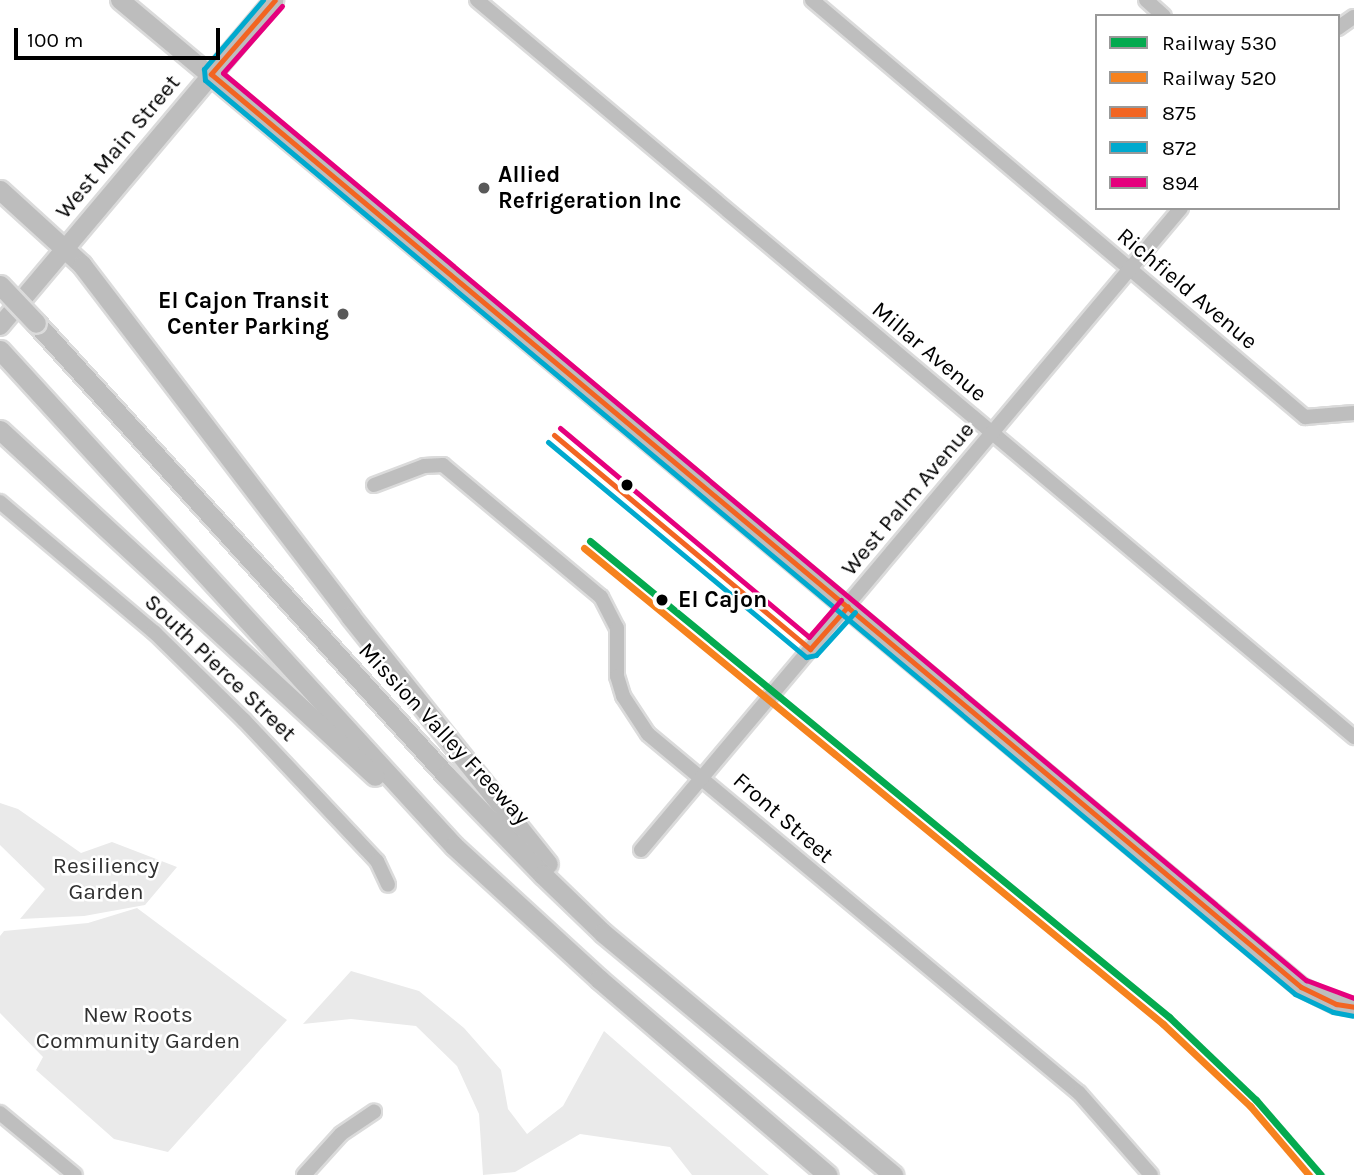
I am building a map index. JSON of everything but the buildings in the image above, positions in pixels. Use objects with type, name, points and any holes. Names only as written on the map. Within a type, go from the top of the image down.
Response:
[{"type":"highway","points":[[0,190],[66,248],[350,617],[603,933]]},
{"type":"highway","name":"Mission Valley Freeway","points":[[0,285],[446,775],[603,933],[893,1175]]},
{"type":"highway","points":[[4,354],[454,846]]},
{"type":"highway","points":[[0,430],[281,692],[599,979],[828,1175]]},
{"type":"main road","points":[[120,0],[1301,987],[1336,1004],[1354,1007]]},
{"type":"main road","name":"West Main Street","points":[[0,326],[275,0]]},
{"type":"street","name":"Millar Avenue","points":[[477,0],[1354,737]]},
{"type":"street","name":"Richfield Avenue","points":[[812,0],[1305,417],[1354,414]]},
{"type":"street","points":[[1146,0],[1162,14]]},
{"type":"street","name":"West Palm Avenue","points":[[641,850],[993,435],[1179,210]]},
{"type":"street","name":"Front Street","points":[[374,485],[424,466],[443,466],[601,597],[617,628],[617,676],[635,719],[1079,1093],[1150,1175]]},
{"type":"street","name":"South Pierce Street","points":[[0,502],[154,632],[244,719],[377,861],[388,885]]},
{"type":"street","points":[[304,1175],[341,1134],[374,1112]]},
{"type":"street","points":[[0,1113],[75,1175]]},
{"type":"green space","name":"Resiliency Garden","points":[[0,803],[18,809],[81,853],[112,842],[177,867],[145,905],[84,916],[20,919],[45,889],[0,845]]},
{"type":"green space","name":"New Roots Community Garden","points":[[137,908],[287,1020],[168,1152],[114,1139],[36,1070],[43,1057],[0,1013],[0,936],[4,931],[88,923]]},
{"type":"green space","points":[[351,971],[419,991],[464,1028],[501,1070],[508,1109],[527,1134],[563,1106],[604,1031],[769,1175],[692,1175],[670,1147],[580,1134],[515,1172],[483,1175],[479,1114],[457,1066],[416,1026],[351,1019],[303,1024]]},
{"type":"rail line","name":"530","points":[[590,541],[1169,1017],[1256,1100],[1321,1175]]},
{"type":"rail line","name":"520","points":[[584,548],[1163,1024],[1250,1106],[1309,1175]]},
{"type":"transit line","name":"872","points":[[263,0],[204,69],[205,80],[1295,994],[1333,1012],[1353,1016]]},
{"type":"transit line","name":"875","points":[[275,0],[211,74],[1301,987],[1336,1004],[1354,1007]]},
{"type":"transit line","name":"894","points":[[282,6],[223,73],[1306,980],[1354,998]]},
{"type":"transit line","name":"894","points":[[560,428],[809,637],[841,600]]},
{"type":"transit line","name":"875","points":[[554,435],[810,649],[848,606]]},
{"type":"transit line","name":"872","points":[[548,442],[806,657],[816,655],[855,612]]},
{"type":"place","name":"Allied Refrigeration Inc","points":[[484,188]]},
{"type":"place","name":"El Cajon Transit Center Parking","points":[[343,314]]},
{"type":"place","name":"El Cajon","points":[[662,600]]}]
